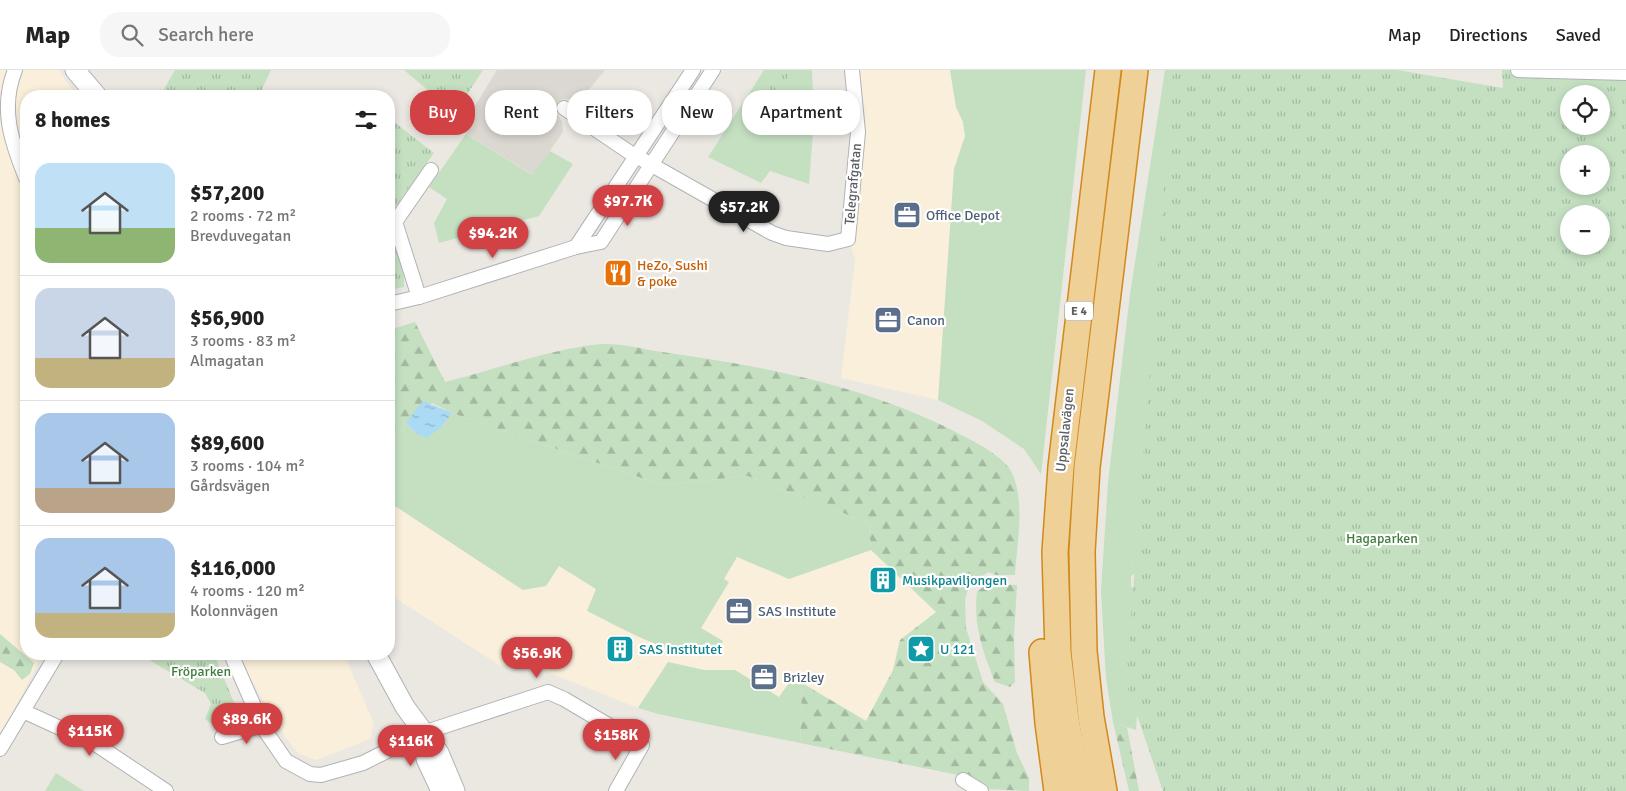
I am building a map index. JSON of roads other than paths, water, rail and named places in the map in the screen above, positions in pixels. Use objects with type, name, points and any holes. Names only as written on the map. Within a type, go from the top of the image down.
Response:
[{"type":"highway","name":"Uppsalavägen","points":[[1080,791],[1066,720],[1058,652],[1055,552],[1061,467],[1108,70]]},
{"type":"highway","name":"Uppsalavägen","points":[[1104,784],[1091,717],[1084,651],[1082,552],[1087,467],[1135,70]]},
{"type":"highway","points":[[1131,99],[1142,70]]},
{"type":"highway","points":[[1055,552],[1040,638],[1057,791]]},
{"type":"street","points":[[15,70],[6,86],[4,107],[9,133],[20,162]]},
{"type":"street","points":[[75,70],[92,90]]},
{"type":"street","points":[[576,247],[693,70]]},
{"type":"street","points":[[395,303],[419,297],[576,247],[601,242],[713,70]]},
{"type":"street","name":"Telegrafgatan","points":[[651,165],[786,238],[828,244],[848,239],[858,132],[852,70]]},
{"type":"street","points":[[1518,70],[1626,73]]},
{"type":"street","points":[[564,108],[651,165]]},
{"type":"street","points":[[419,297],[395,222],[431,170]]},
{"type":"street","points":[[0,749],[53,660]]},
{"type":"street","points":[[234,660],[263,725],[286,761],[304,772],[321,775],[363,763],[423,734],[548,692],[564,699],[642,745],[616,791]]},
{"type":"street","points":[[379,660],[401,700],[423,734],[439,753],[455,791]]},
{"type":"street","points":[[23,711],[97,745],[166,791]]},
{"type":"street","points":[[222,737],[263,725]]},
{"type":"street","points":[[423,734],[426,759],[441,791]]},
{"type":"street","points":[[963,780],[980,791]]},
{"type":"water","points":[[423,401],[452,413],[442,426],[427,438],[416,433],[406,423]]},
{"type":"place","name":"Office Depot","points":[[907,215]]},
{"type":"place","name":"HeZo, Sushi & poke","points":[[618,273]]},
{"type":"place","name":"Canon","points":[[888,320]]},
{"type":"place","name":"Musikpaviljongen","points":[[883,580]]},
{"type":"place","name":"SAS Institute","points":[[739,611]]},
{"type":"place","name":"SAS Institutet","points":[[620,649]]},
{"type":"place","name":"U 121","points":[[921,649]]},
{"type":"place","name":"Brizley","points":[[764,677]]},
{"type":"park label","name":"Hagaparken","points":[[1382,538]]},
{"type":"park label","name":"Fröparken","points":[[201,671]]}]
